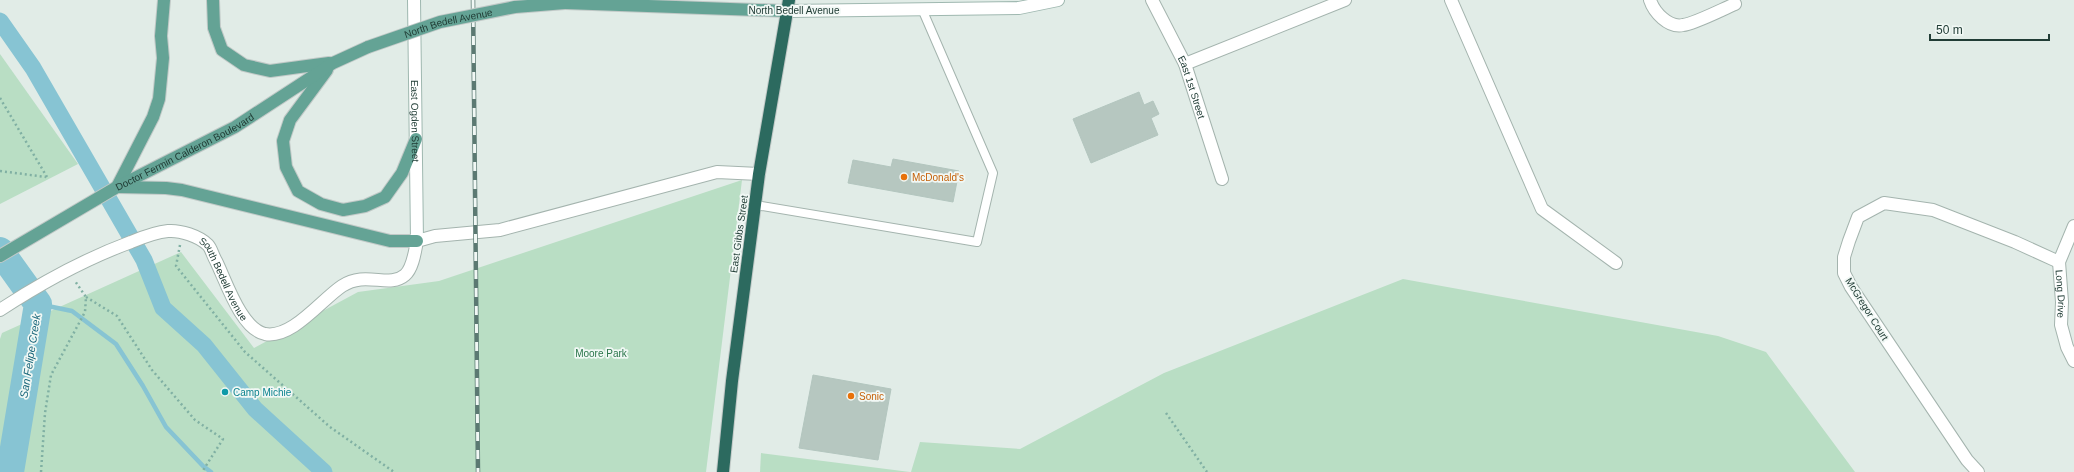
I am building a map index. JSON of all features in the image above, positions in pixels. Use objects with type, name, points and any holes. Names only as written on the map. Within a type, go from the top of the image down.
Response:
[{"type":"highway","name":"East Gibbs Street","points":[[723,472],[733,374],[759,174],[788,5]]},
{"type":"main road","points":[[164,0],[161,36],[163,58],[159,99],[153,117],[117,187],[166,188],[182,190],[390,241],[417,241]]},
{"type":"main road","points":[[213,0],[214,28],[222,50],[244,65],[270,71],[332,63]]},
{"type":"main road","name":"North Bedell Avenue","points":[[368,47],[440,22],[515,7],[565,3],[788,5]]},
{"type":"main road","name":"Doctor Fermin Calderon Boulevard","points":[[0,256],[117,187],[234,127],[332,63],[368,47]]},
{"type":"main road","points":[[332,63],[290,120],[284,141],[286,167],[298,191],[321,204],[343,210],[365,206],[385,197],[402,173],[416,139]]},
{"type":"street","name":"East Ogden Street","points":[[414,0],[417,241]]},
{"type":"street","name":"North Bedell Avenue","points":[[788,5],[922,9],[1001,4],[1019,8],[1058,0]]},
{"type":"street","name":"East 1st Street","points":[[1152,0],[1185,64],[1222,178]]},
{"type":"street","points":[[1185,64],[1345,0]]},
{"type":"street","points":[[1451,0],[1542,209],[1616,264]]},
{"type":"street","points":[[1650,0],[1653,8],[1666,22],[1682,26],[1736,1]]},
{"type":"street","points":[[417,241],[435,236],[500,230],[717,172],[759,174]]},
{"type":"street","name":"McGregor Court","points":[[1978,472],[1967,460],[1851,287],[1844,272],[1844,256],[1849,241],[1858,218],[1884,203],[1933,210],[2015,242],[2059,262]]},
{"type":"street","name":"Long Drive","points":[[2074,226],[2059,262],[2062,302],[2061,325],[2067,347],[2074,361]]},
{"type":"street","name":"South Bedell Avenue","points":[[0,310],[100,253],[150,235],[169,231],[182,232],[208,245],[244,320],[255,330],[265,334],[277,334],[291,328],[342,286],[355,279],[367,278],[391,281],[405,275],[411,264],[417,241]]},
{"type":"lane","points":[[756,205],[977,242],[993,173],[922,9]]},
{"type":"path","points":[[0,98],[47,177],[0,171]]},
{"type":"path","points":[[182,232],[176,266],[245,352],[330,427],[394,472]]},
{"type":"path","points":[[72,269],[74,279],[86,297],[117,316],[152,370],[195,420],[223,439],[202,472]]},
{"type":"path","points":[[41,472],[45,413],[51,375],[85,312],[86,297]]},
{"type":"path","points":[[1166,414],[1207,472]]},
{"type":"green space","points":[[0,54],[78,164],[0,204]]},
{"type":"green space","name":"Moore Park","points":[[742,180],[706,472],[0,472],[0,339],[2,333],[181,252],[254,348],[358,292],[439,281]]},
{"type":"green space","points":[[1403,279],[1718,336],[1766,352],[1855,472],[911,472],[920,442],[1020,449],[1164,373]]},
{"type":"green space","points":[[761,453],[910,472],[760,472]]},
{"type":"building","points":[[1139,92],[1144,105],[1153,101],[1159,114],[1151,118],[1158,135],[1091,163],[1073,119]]},
{"type":"building","name":"McDonald's","points":[[893,159],[959,171],[953,202],[848,183],[853,160],[891,167]]},
{"type":"building","points":[[813,375],[891,389],[878,460],[799,448]]},
{"type":"waterway","points":[[0,21],[33,68],[144,260],[163,308],[204,345],[255,409],[324,472]]},
{"type":"waterway","name":"San Felipe Creek","points":[[0,251],[38,304],[10,472]]},
{"type":"waterway","points":[[38,304],[72,311],[116,344],[143,386],[166,427],[203,466],[211,472]]},
{"type":"railway","points":[[473,0],[478,472]]},
{"type":"place","name":"McDonald's","points":[[904,177]]},
{"type":"place","name":"Camp Michie","points":[[225,392]]},
{"type":"place","name":"Sonic","points":[[851,396]]}]
